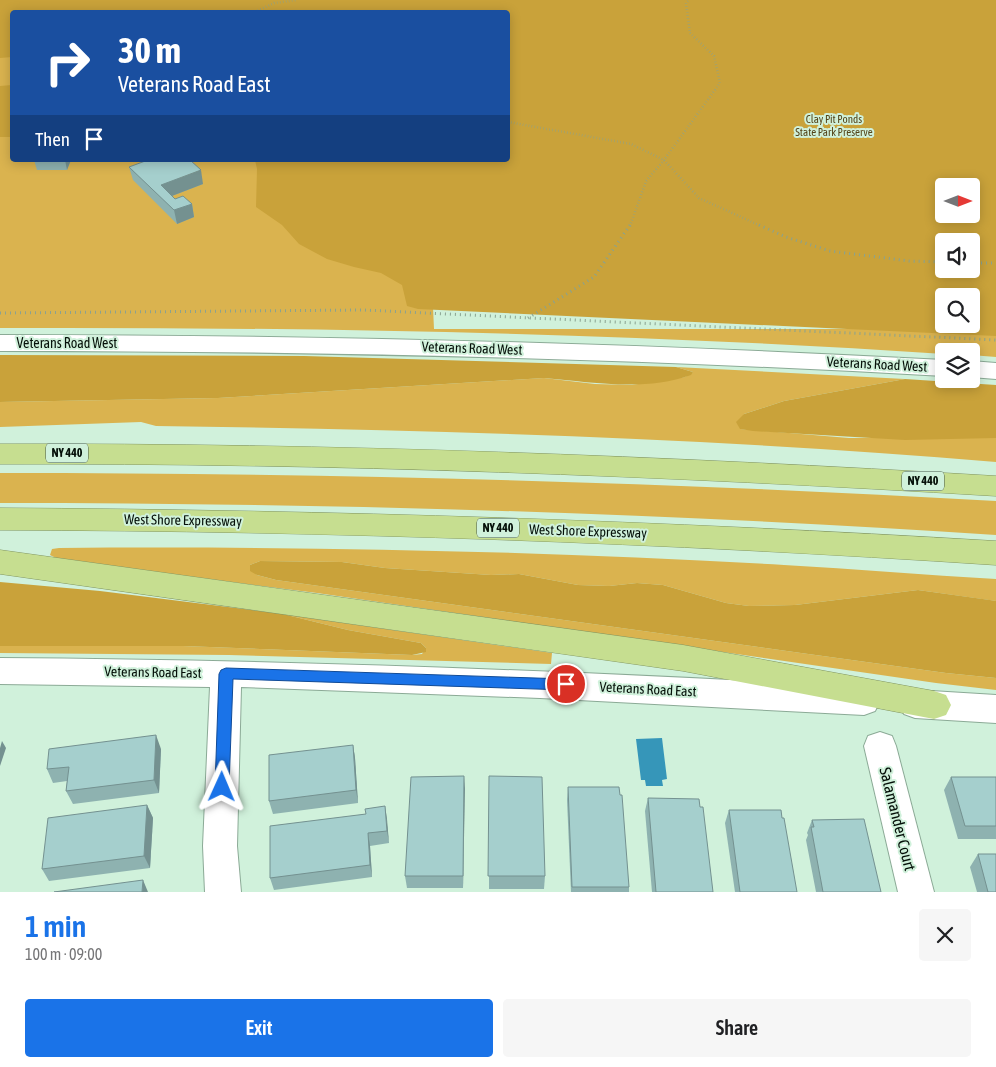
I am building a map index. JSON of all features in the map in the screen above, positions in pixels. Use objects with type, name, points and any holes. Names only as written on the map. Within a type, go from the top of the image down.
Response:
[{"type":"highway","points":[[0,444],[134,454]]},
{"type":"highway","name":"NY 440","points":[[0,454],[134,454],[542,462],[996,486]]},
{"type":"highway","name":"West Shore Expressway","points":[[0,519],[275,521],[566,530],[816,541],[996,553]]},
{"type":"highway","points":[[0,562],[675,656],[934,705]]},
{"type":"street","name":"Veterans Road West","points":[[0,343],[461,347],[672,354],[935,368]]},
{"type":"street","points":[[980,370],[996,371]]},
{"type":"street","name":"Veterans Road East","points":[[0,671],[226,674],[575,685],[996,710]]},
{"type":"street","points":[[224,892],[220,846],[226,674]]},
{"type":"street","name":"Salamander Court","points":[[880,746],[916,892]]},
{"type":"path","points":[[259,10],[274,3],[296,0]]},
{"type":"path","points":[[528,318],[594,277],[631,224],[646,181],[664,160],[720,83],[714,56],[690,33],[686,3],[689,0]]},
{"type":"path","points":[[510,122],[631,144],[664,160],[699,198],[786,237],[830,251],[909,261],[935,262]]},
{"type":"path","points":[[980,263],[996,263]]},
{"type":"path","points":[[0,312],[363,310],[996,340]]},
{"type":"green space","name":"Clay Pit Ponds State Park Preserve","points":[[0,0],[996,0],[996,357],[980,356],[980,343],[935,343],[935,353],[590,336],[236,329],[0,328]],"holes":[[[430,241],[861,329],[434,329]]]},
{"type":"green space","name":"Clay Pit Ponds State Park Preserve","points":[[0,0],[996,0],[996,336],[418,309],[407,306],[402,285],[381,273],[327,259],[299,244],[282,225],[256,207],[255,162],[510,162],[510,10],[10,10],[10,57],[0,58]]},
{"type":"green space","points":[[10,85],[10,137],[0,137],[0,86]]},
{"type":"green space","points":[[0,355],[304,356],[676,367],[693,372],[691,375],[673,380],[636,384],[544,378],[218,398],[0,402]]},
{"type":"green space","points":[[676,367],[905,379],[784,401],[744,414],[740,429],[849,438],[996,438],[996,462],[786,447],[576,436],[156,426],[141,422],[0,427],[0,402],[218,398],[544,378],[595,384],[632,385],[685,377],[693,372]]},
{"type":"green space","points":[[905,379],[935,381],[935,388],[980,388],[980,384],[996,385],[996,438],[905,440],[753,431],[740,429],[736,422],[744,414],[784,401]]},
{"type":"green space","points":[[0,473],[125,473],[498,480],[871,494],[996,501],[996,535],[622,515],[374,507],[0,503]]},
{"type":"green space","points":[[52,549],[331,549],[603,556],[784,565],[996,579],[996,601],[918,590],[795,605],[749,606],[726,603],[663,585],[637,583],[609,586],[578,585],[519,574],[491,575],[385,568],[342,562],[260,561],[250,565],[257,575],[276,580],[946,673],[996,678],[996,690],[936,683],[317,593],[92,564],[56,558],[50,555]]},
{"type":"green space","points":[[260,561],[342,562],[385,568],[491,575],[519,574],[578,585],[609,586],[637,583],[663,585],[726,603],[749,606],[795,605],[918,590],[990,600],[996,601],[996,678],[946,673],[276,580],[250,571],[250,565]]},
{"type":"green space","points":[[0,582],[100,591],[283,614],[348,630],[421,643],[426,648],[426,652],[412,655],[183,646],[0,646]]},
{"type":"green space","points":[[283,614],[552,653],[551,664],[229,655],[0,653],[0,646],[183,646],[412,655],[422,654],[426,648],[421,643],[348,630]]},
{"type":"water","points":[[662,738],[667,779],[662,780],[663,786],[646,786],[645,780],[641,780],[636,739]]},
{"type":"building","points":[[143,162],[192,162],[201,170],[161,185],[175,199],[183,196],[192,204],[174,210],[129,167]]},
{"type":"building","points":[[156,735],[154,780],[66,791],[69,767],[47,769],[49,749]]},
{"type":"building","points":[[353,745],[356,790],[269,801],[269,755]]},
{"type":"building","points":[[464,776],[463,876],[405,876],[411,777]]},
{"type":"building","points":[[489,776],[542,777],[545,876],[488,876]]},
{"type":"building","points":[[951,777],[996,777],[996,826],[965,826]]},
{"type":"building","points":[[568,787],[619,787],[620,795],[622,795],[629,887],[572,887]]},
{"type":"building","points":[[648,798],[699,799],[700,807],[703,807],[713,892],[656,892]]},
{"type":"building","points":[[147,805],[144,856],[42,869],[48,818]]},
{"type":"building","points":[[385,806],[387,831],[368,833],[370,865],[270,878],[270,826],[366,814],[365,809]]},
{"type":"building","points":[[729,810],[781,810],[797,892],[740,892]]},
{"type":"building","points":[[864,819],[881,892],[823,892],[811,827],[814,827],[812,820]]},
{"type":"building","points":[[978,854],[996,854],[996,892],[988,892]]},
{"type":"building","points":[[143,880],[142,892],[54,892]]},
{"type":"route","points":[[222,787],[226,674],[566,684]]}]
